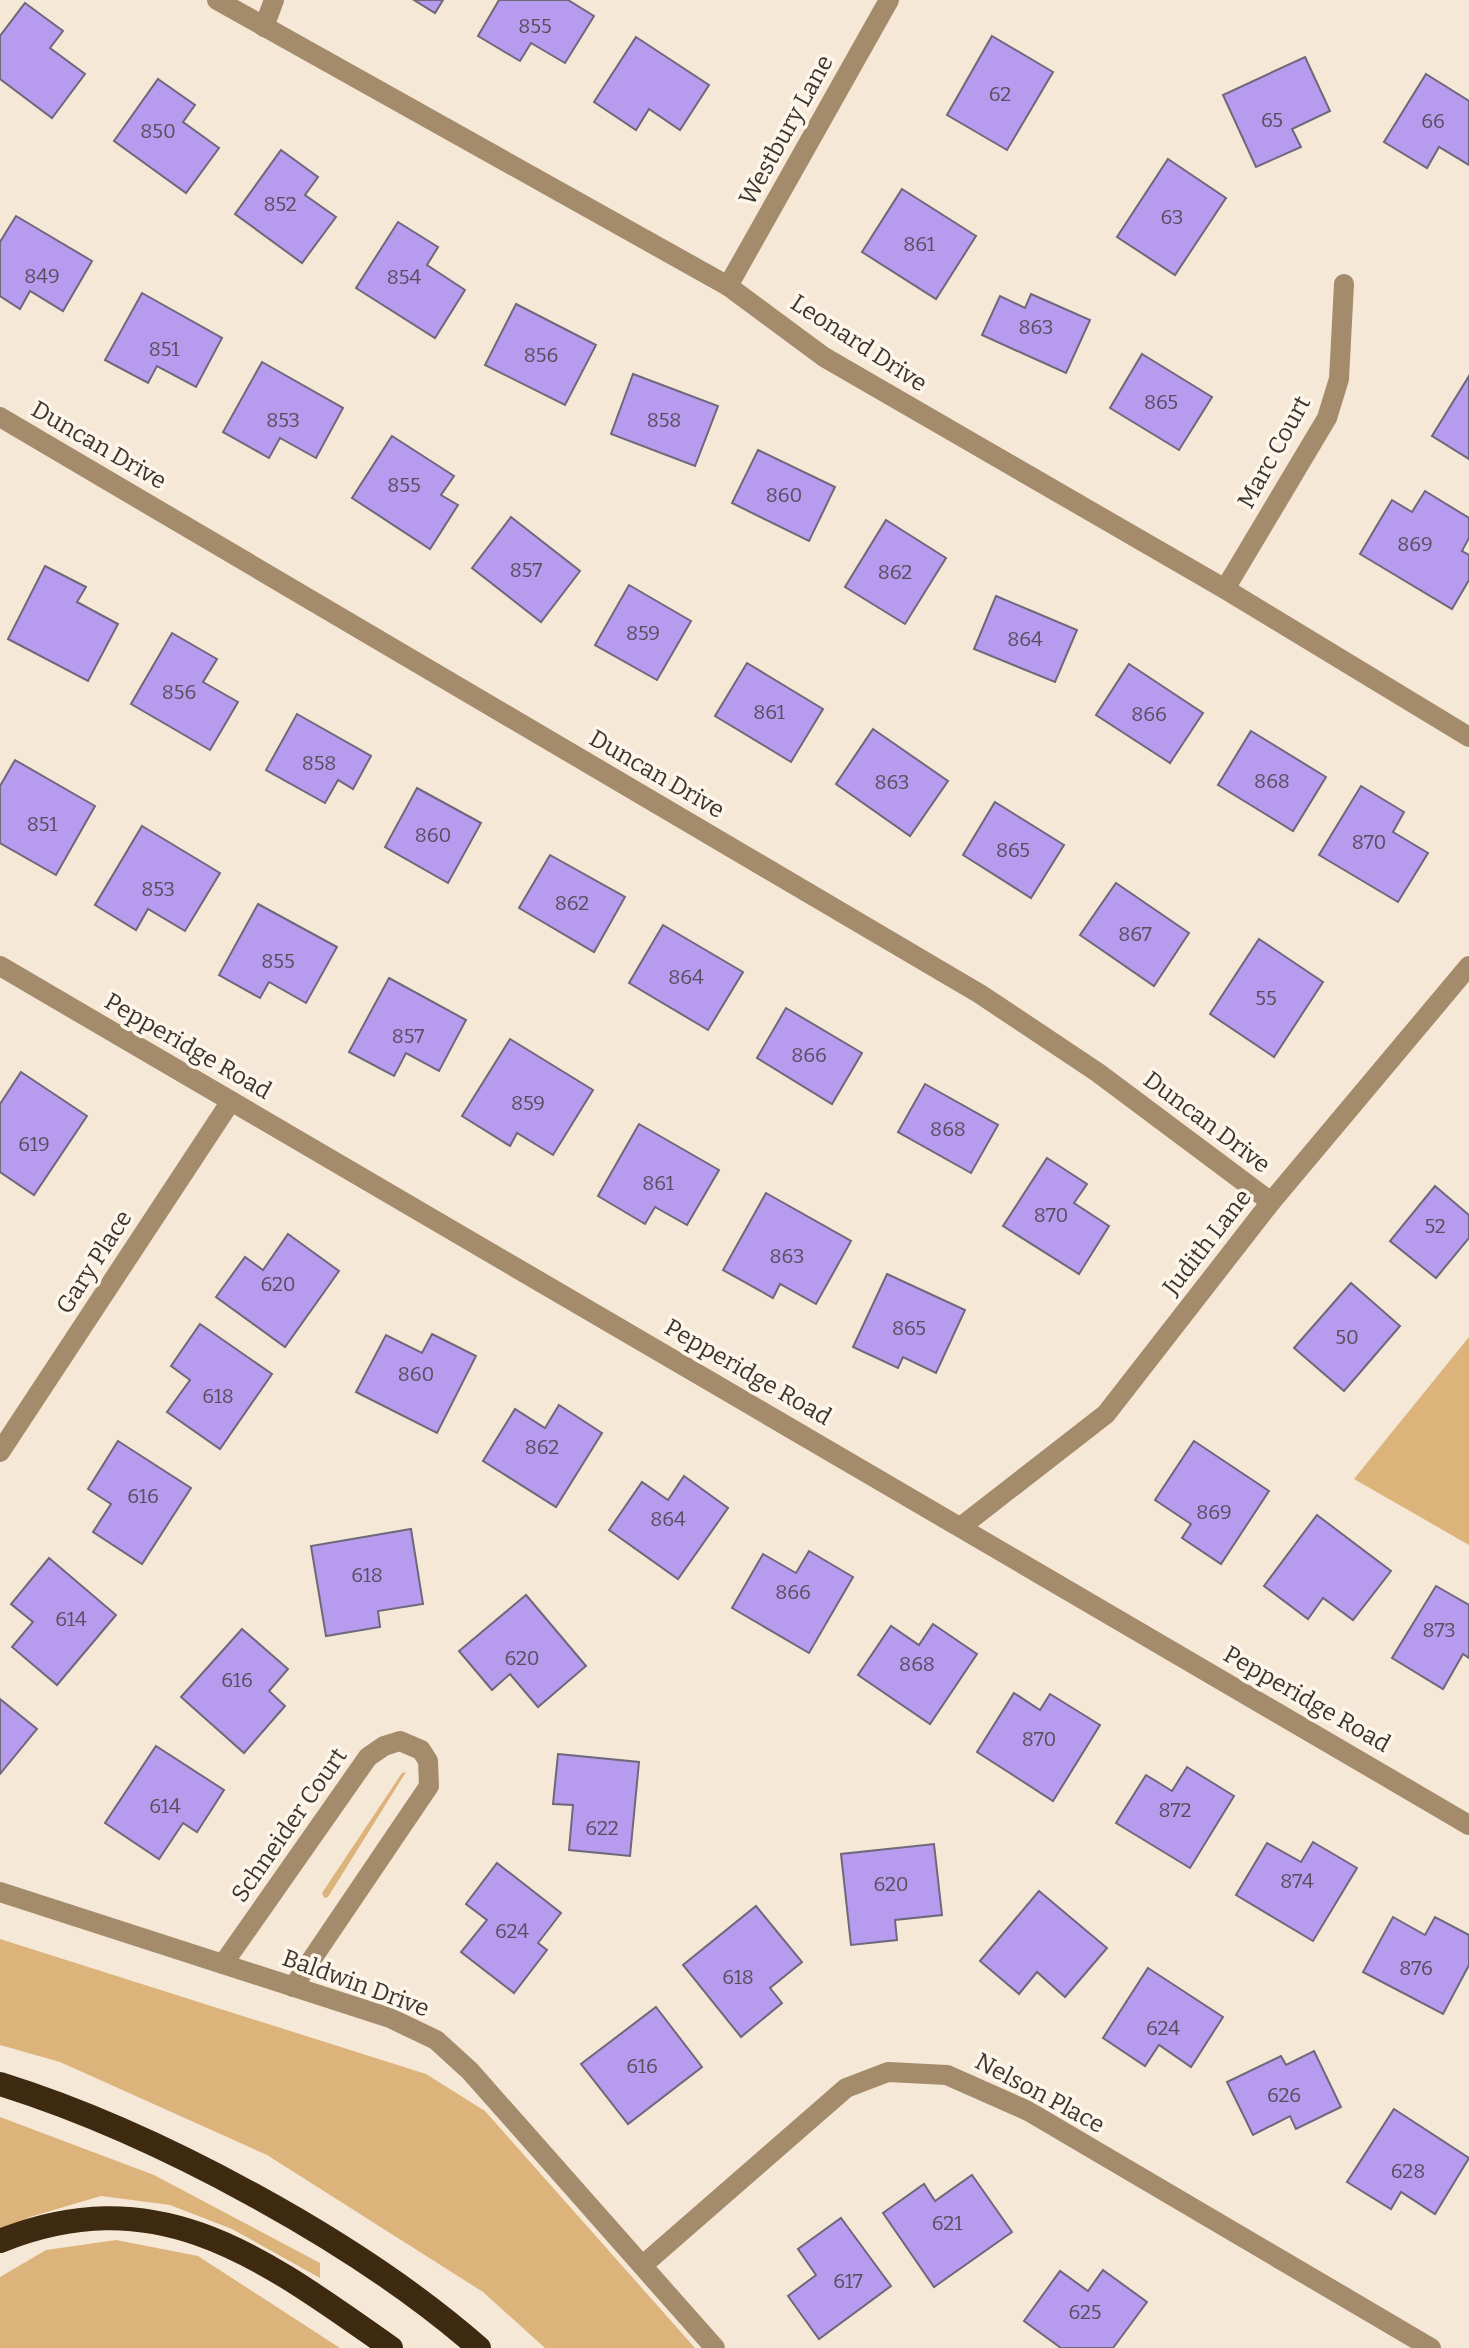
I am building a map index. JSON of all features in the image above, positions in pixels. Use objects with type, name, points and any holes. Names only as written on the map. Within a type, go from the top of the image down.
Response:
[{"type":"highway","points":[[0,2084],[164,2151],[255,2198],[354,2256],[479,2348]]},
{"type":"highway","points":[[0,2241],[43,2226],[94,2216],[145,2218],[170,2224],[253,2260],[325,2302],[391,2348]]},
{"type":"street","name":"Leonard Drive","points":[[217,0],[728,286],[824,357],[1225,589],[1469,737]]},
{"type":"street","points":[[264,27],[274,0]]},
{"type":"street","name":"Westbury Lane","points":[[728,286],[889,0]]},
{"type":"street","name":"Marc Court","points":[[1225,589],[1327,418],[1339,379],[1344,284]]},
{"type":"street","name":"Duncan Drive","points":[[0,417],[980,994],[1097,1072],[1271,1202]]},
{"type":"street","name":"Pepperidge Road","points":[[0,966],[1469,1825]]},
{"type":"street","name":"Judith Lane","points":[[962,1526],[1106,1414],[1271,1202],[1469,966]]},
{"type":"street","name":"Gary Place","points":[[0,1452],[231,1101]]},
{"type":"street","name":"Schneider Court","points":[[223,1964],[359,1767],[384,1746],[400,1741],[411,1743],[428,1761],[429,1786],[293,1987]]},
{"type":"street","name":"Baldwin Drive","points":[[0,1892],[390,2018],[436,2040],[470,2071],[715,2348]]},
{"type":"street","name":"Nelson Place","points":[[643,2265],[846,2088],[888,2072],[947,2075],[1028,2111],[1431,2348]]},
{"type":"shaded area","points":[[1469,1337],[1469,1545],[1354,1479]]},
{"type":"shaded area","points":[[406,1772],[328,1897],[324,1898],[322,1893],[402,1773]]},
{"type":"shaded area","points":[[0,1939],[426,2074],[485,2111],[695,2348],[545,2348],[483,2292],[267,2155],[60,2062],[0,2045]]},
{"type":"shaded area","points":[[0,2117],[154,2175],[320,2263],[320,2278],[232,2229],[170,2205],[101,2196],[30,2217],[0,2231]]},
{"type":"shaded area","points":[[116,2240],[198,2256],[340,2348],[0,2348],[0,2277],[46,2250]]},
{"type":"building","points":[[414,0],[443,0],[435,13]]},
{"type":"building","points":[[499,0],[568,0],[594,16],[565,63],[531,43],[520,61],[478,36]]},
{"type":"building","points":[[25,3],[63,31],[50,48],[85,74],[52,118],[0,79],[0,36]]},
{"type":"building","points":[[992,36],[1053,72],[1007,150],[947,115]]},
{"type":"building","points":[[636,37],[709,85],[680,130],[649,109],[636,130],[594,102]]},
{"type":"building","points":[[1305,57],[1330,111],[1292,129],[1301,147],[1256,167],[1223,95]]},
{"type":"building","points":[[1426,74],[1469,101],[1469,165],[1439,147],[1427,168],[1384,142]]},
{"type":"building","points":[[158,79],[195,105],[183,122],[219,148],[186,193],[114,141]]},
{"type":"building","points":[[281,150],[318,177],[305,195],[336,217],[302,263],[235,214]]},
{"type":"building","points":[[1168,159],[1226,198],[1175,275],[1117,237]]},
{"type":"building","points":[[902,189],[976,236],[936,299],[862,252]]},
{"type":"building","points":[[16,216],[92,261],[63,311],[30,291],[20,309],[0,296],[0,242]]},
{"type":"building","points":[[398,222],[438,247],[427,265],[465,290],[435,338],[356,288]]},
{"type":"building","points":[[142,293],[222,338],[196,387],[157,366],[148,383],[105,360]]},
{"type":"building","points":[[1031,294],[1090,320],[1066,373],[982,335],[1000,296],[1025,308]]},
{"type":"building","points":[[516,304],[596,345],[565,405],[485,365]]},
{"type":"building","points":[[1142,354],[1212,397],[1179,450],[1110,408]]},
{"type":"building","points":[[262,362],[343,408],[316,458],[280,438],[269,458],[223,432]]},
{"type":"building","points":[[633,374],[718,406],[695,466],[611,434]]},
{"type":"building","points":[[1469,376],[1469,459],[1432,436]]},
{"type":"building","points":[[392,436],[454,476],[441,495],[458,505],[430,549],[352,498]]},
{"type":"building","points":[[758,450],[835,487],[809,541],[732,503]]},
{"type":"building","points":[[1425,491],[1469,518],[1469,538],[1462,551],[1469,555],[1469,580],[1452,609],[1360,554],[1392,500],[1412,512]]},
{"type":"building","points":[[511,517],[580,571],[541,622],[472,568]]},
{"type":"building","points":[[886,520],[946,558],[905,624],[845,587]]},
{"type":"building","points":[[45,566],[86,587],[77,602],[118,624],[88,681],[8,639]]},
{"type":"building","points":[[629,585],[691,621],[657,680],[595,645]]},
{"type":"building","points":[[996,596],[1077,630],[1055,682],[974,649]]},
{"type":"building","points":[[172,633],[217,659],[203,682],[238,702],[210,750],[131,704]]},
{"type":"building","points":[[747,663],[823,709],[791,762],[715,716]]},
{"type":"building","points":[[1129,664],[1203,713],[1170,763],[1096,715]]},
{"type":"building","points":[[297,714],[371,756],[353,789],[338,780],[325,803],[266,770]]},
{"type":"building","points":[[873,729],[948,781],[910,836],[836,784]]},
{"type":"building","points":[[1251,731],[1326,777],[1293,831],[1218,785]]},
{"type":"building","points":[[15,760],[95,806],[56,875],[0,843],[0,786]]},
{"type":"building","points":[[1361,786],[1404,812],[1393,832],[1428,853],[1398,902],[1319,855]]},
{"type":"building","points":[[417,788],[481,823],[448,883],[385,847]]},
{"type":"building","points":[[995,802],[1064,845],[1031,898],[963,855]]},
{"type":"building","points":[[142,826],[220,873],[185,931],[148,909],[136,930],[95,905]]},
{"type":"building","points":[[550,855],[625,897],[594,952],[519,908]]},
{"type":"building","points":[[1116,883],[1189,933],[1154,986],[1080,935]]},
{"type":"building","points":[[258,904],[337,947],[306,1003],[269,982],[260,998],[219,975]]},
{"type":"building","points":[[663,925],[743,972],[708,1030],[629,983]]},
{"type":"building","points":[[1259,939],[1323,982],[1274,1057],[1210,1014]]},
{"type":"building","points":[[389,978],[466,1020],[439,1071],[406,1053],[394,1076],[349,1052]]},
{"type":"building","points":[[786,1008],[862,1053],[832,1104],[757,1058]]},
{"type":"building","points":[[510,1039],[593,1090],[553,1155],[517,1133],[510,1146],[462,1116]]},
{"type":"building","points":[[21,1072],[87,1116],[34,1195],[0,1172],[0,1104]]},
{"type":"building","points":[[925,1084],[998,1125],[971,1173],[898,1132]]},
{"type":"building","points":[[639,1124],[719,1170],[687,1225],[655,1207],[645,1224],[598,1196]]},
{"type":"building","points":[[1047,1158],[1087,1184],[1074,1203],[1109,1226],[1079,1274],[1003,1226]]},
{"type":"building","points":[[1435,1186],[1469,1215],[1469,1238],[1436,1278],[1390,1241]]},
{"type":"building","points":[[766,1193],[851,1241],[816,1304],[780,1284],[773,1298],[723,1270]]},
{"type":"building","points":[[288,1234],[339,1271],[285,1347],[216,1297],[245,1257],[263,1270]]},
{"type":"building","points":[[887,1274],[965,1310],[936,1373],[903,1357],[898,1368],[853,1347]]},
{"type":"building","points":[[1351,1283],[1400,1326],[1344,1391],[1294,1348]]},
{"type":"building","points":[[200,1324],[272,1374],[220,1449],[167,1412],[190,1380],[171,1366]]},
{"type":"building","points":[[432,1334],[476,1356],[437,1433],[356,1392],[386,1335],[422,1353]]},
{"type":"building","points":[[559,1405],[602,1433],[556,1507],[483,1461],[515,1409],[545,1428]]},
{"type":"building","points":[[118,1441],[191,1488],[142,1564],[93,1532],[111,1504],[88,1489]]},
{"type":"building","points":[[1194,1441],[1269,1491],[1221,1564],[1182,1538],[1191,1524],[1155,1500]]},
{"type":"building","points":[[684,1476],[728,1508],[678,1579],[609,1530],[642,1482],[668,1500]]},
{"type":"building","points":[[1317,1515],[1391,1571],[1353,1620],[1323,1598],[1308,1619],[1264,1586]]},
{"type":"building","points":[[411,1529],[423,1604],[378,1611],[380,1627],[326,1636],[311,1546]]},
{"type":"building","points":[[809,1551],[853,1577],[809,1653],[732,1608],[763,1554],[796,1573]]},
{"type":"building","points":[[49,1558],[116,1615],[57,1685],[12,1647],[33,1622],[11,1604]]},
{"type":"building","points":[[1436,1586],[1469,1605],[1469,1658],[1463,1654],[1443,1689],[1392,1658]]},
{"type":"building","points":[[526,1595],[586,1666],[538,1707],[510,1674],[492,1690],[459,1651]]},
{"type":"building","points":[[933,1624],[977,1654],[930,1724],[858,1675],[891,1626],[919,1645]]},
{"type":"building","points":[[242,1629],[288,1669],[269,1691],[285,1706],[244,1753],[181,1697]]},
{"type":"building","points":[[1014,1693],[1040,1710],[1050,1694],[1100,1725],[1053,1801],[977,1752]]},
{"type":"building","points":[[0,1699],[37,1729],[0,1774]]},
{"type":"building","points":[[156,1746],[224,1790],[197,1832],[183,1823],[159,1859],[105,1823]]},
{"type":"building","points":[[558,1754],[639,1762],[630,1856],[569,1850],[573,1805],[553,1804]]},
{"type":"building","points":[[1187,1767],[1234,1796],[1190,1868],[1116,1823],[1146,1775],[1172,1791]]},
{"type":"building","points":[[1313,1842],[1357,1868],[1313,1941],[1236,1895],[1267,1843],[1301,1862]]},
{"type":"building","points":[[934,1844],[942,1915],[895,1920],[897,1940],[851,1945],[841,1854]]},
{"type":"building","points":[[497,1863],[561,1913],[538,1943],[547,1950],[514,1993],[461,1952],[487,1920],[466,1904]]},
{"type":"building","points":[[1039,1891],[1107,1948],[1065,1997],[1037,1972],[1019,1994],[980,1961]]},
{"type":"building","points":[[756,1906],[802,1962],[770,1988],[782,2003],[741,2037],[683,1965]]},
{"type":"building","points":[[1393,1917],[1425,1935],[1435,1917],[1469,1935],[1469,1965],[1443,2014],[1363,1972]]},
{"type":"building","points":[[1148,1968],[1223,2017],[1191,2067],[1159,2045],[1145,2066],[1103,2038]]},
{"type":"building","points":[[656,2007],[702,2067],[628,2124],[581,2064]]},
{"type":"building","points":[[1314,2051],[1341,2107],[1296,2129],[1290,2116],[1253,2135],[1227,2082],[1281,2056],[1286,2065]]},
{"type":"building","points":[[1394,2109],[1469,2158],[1435,2214],[1401,2192],[1391,2209],[1347,2182]]},
{"type":"building","points":[[972,2175],[1012,2232],[934,2287],[883,2213],[924,2184],[935,2201]]},
{"type":"building","points":[[841,2218],[891,2286],[819,2339],[788,2296],[816,2275],[798,2249]]},
{"type":"building","points":[[1103,2270],[1147,2302],[1113,2348],[1061,2348],[1024,2321],[1060,2271],[1088,2291]]}]
